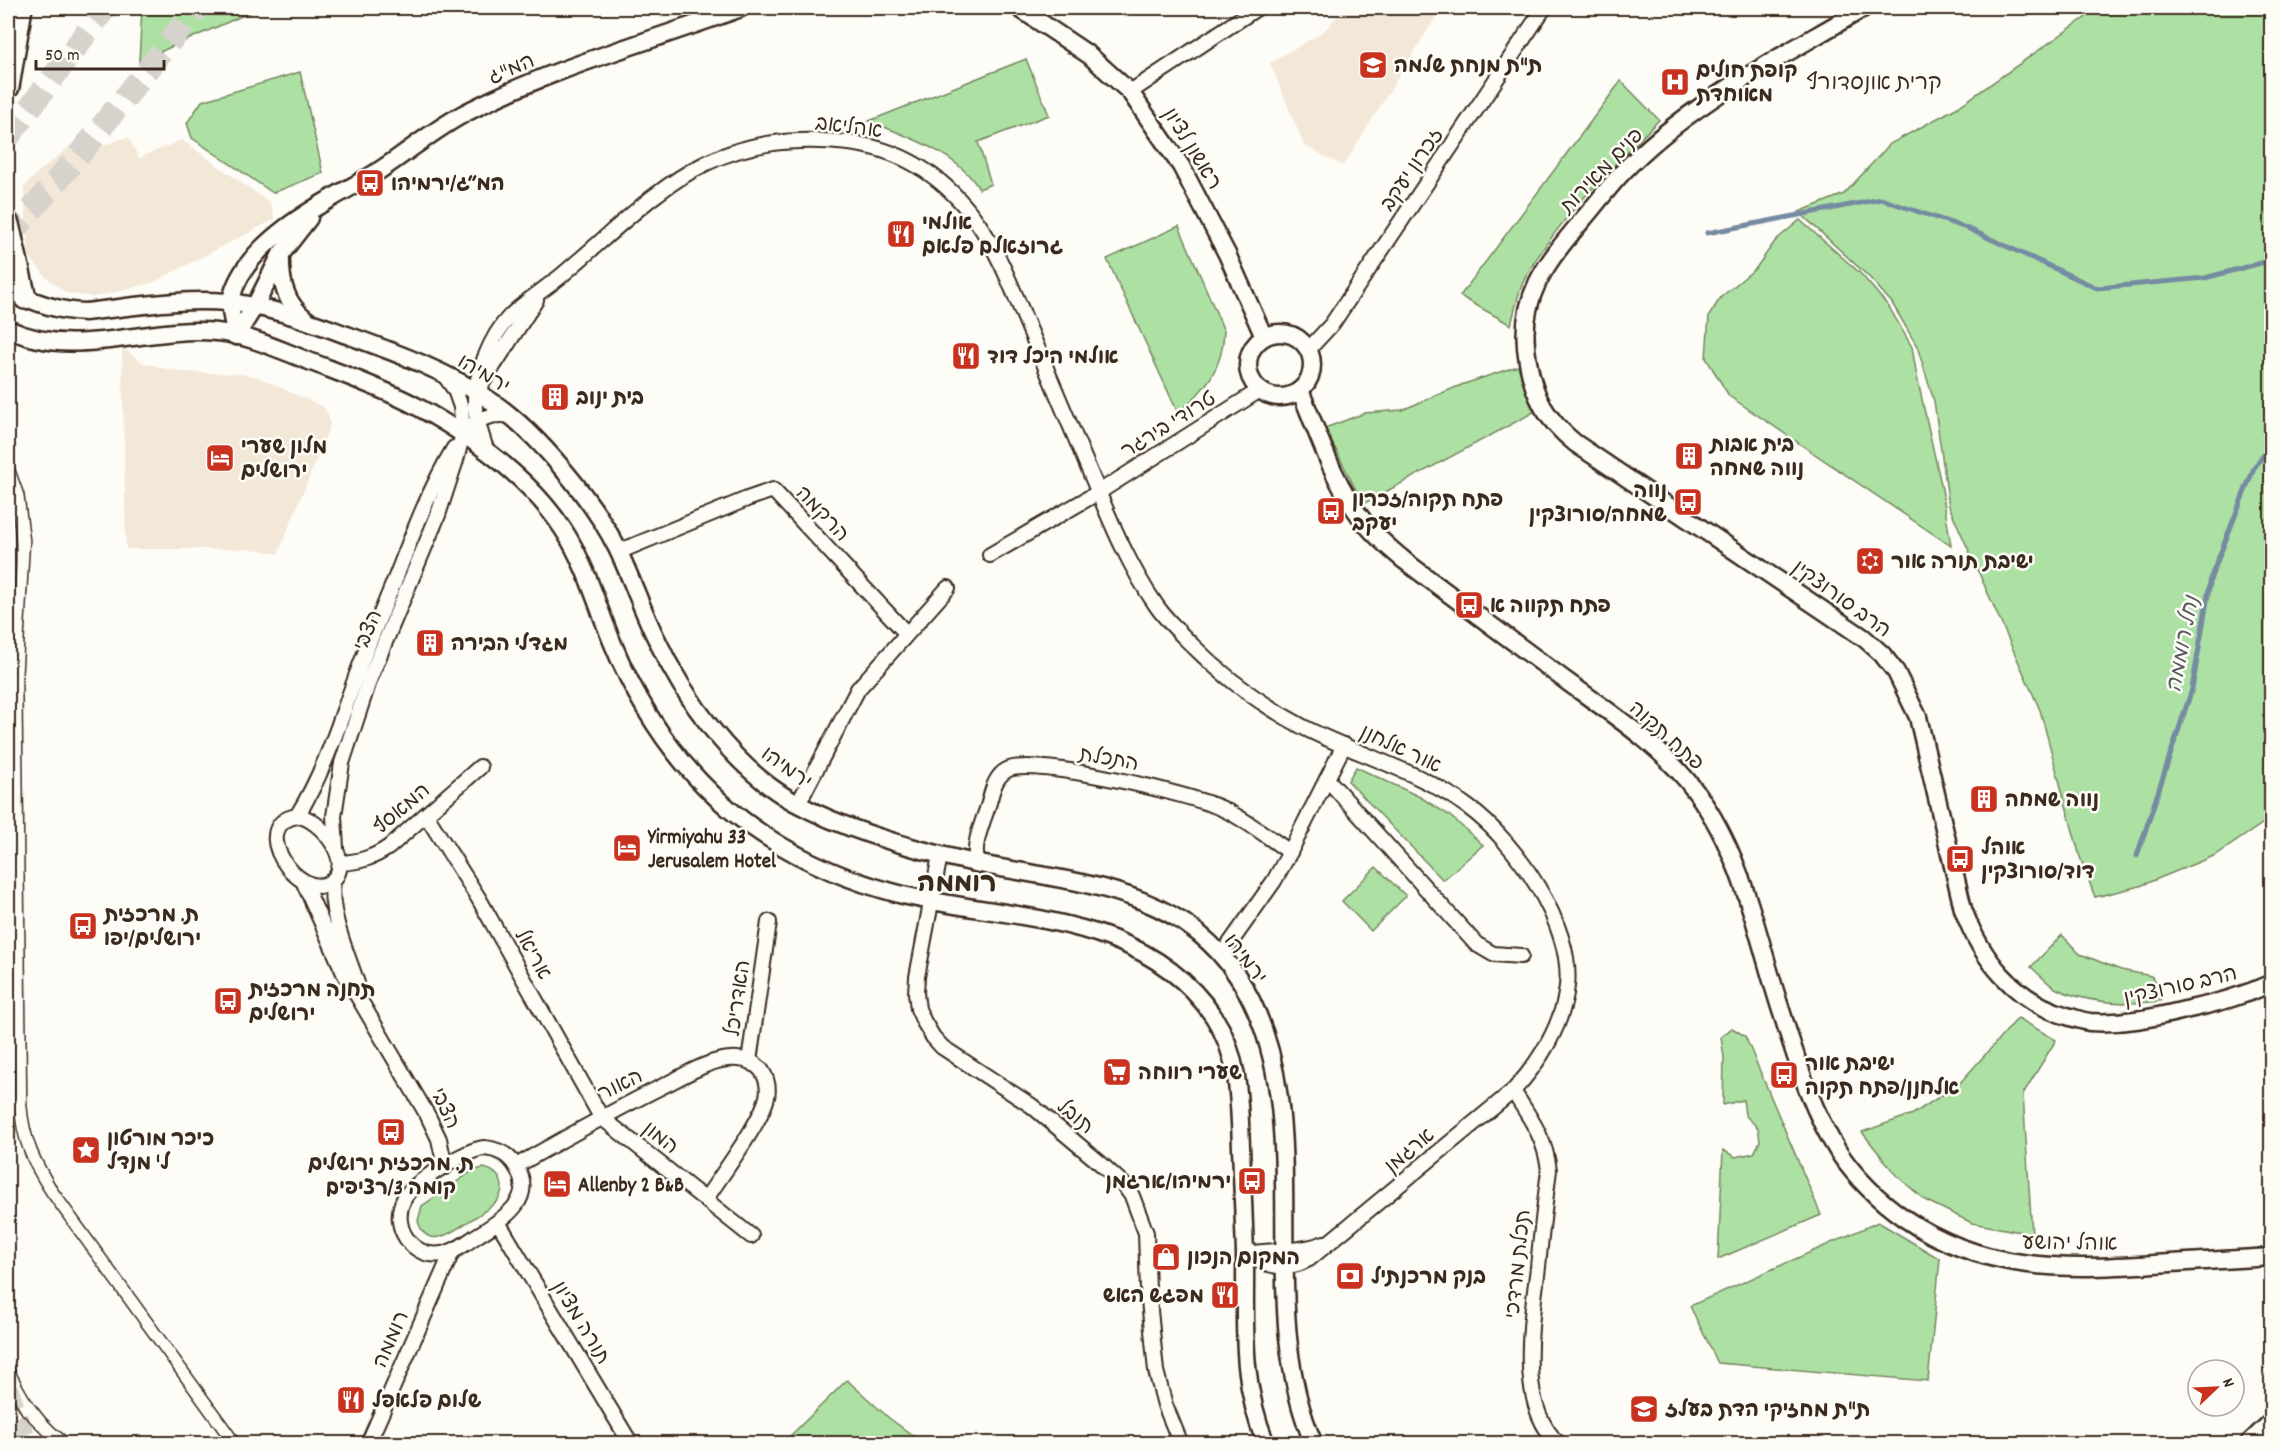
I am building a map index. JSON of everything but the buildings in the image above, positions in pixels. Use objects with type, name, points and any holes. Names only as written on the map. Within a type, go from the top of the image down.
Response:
[{"type":"main road","points":[[8,87],[21,8]]},
{"type":"main road","points":[[8,224],[16,293]]},
{"type":"street","name":"המ\"ג","points":[[230,302],[241,276],[268,242],[468,111],[570,68],[741,8]]},
{"type":"street","name":"ראשון לציון","points":[[1019,8],[1089,55],[1130,92],[1186,175],[1227,254],[1264,337]]},
{"type":"street","name":"ראשון לציון","points":[[1024,8],[1037,20]]},
{"type":"street","points":[[1130,92],[1257,8]]},
{"type":"street","name":"זכרון יעקב","points":[[1308,350],[1332,324],[1544,8]]},
{"type":"street","name":"פנים מאירות","points":[[1534,387],[1525,344],[1526,317],[1530,297],[1539,276],[1556,251],[1621,174],[1660,139],[1704,105],[1864,8]]},
{"type":"street","name":"אהליאב","points":[[487,452],[478,421],[476,392],[488,351],[501,326],[518,309],[678,177],[709,160],[772,143],[829,141],[882,149],[925,169],[944,184],[976,220],[1008,279],[1099,492]]},
{"type":"street","name":"המ\"ג","points":[[236,336],[255,306],[281,254],[317,208]]},
{"type":"street","points":[[281,254],[284,290],[292,306],[307,321]]},
{"type":"street","name":"ירמיהו","points":[[16,293],[68,312],[167,303],[230,302],[255,306],[307,321],[395,352],[476,392],[511,416],[591,504],[618,552],[657,641],[695,706],[711,727],[753,772],[771,787],[798,804],[844,824],[940,855],[1112,889],[1138,898],[1184,923],[1221,956],[1241,982],[1264,1032],[1274,1072],[1281,1122],[1284,1267],[1290,1360],[1305,1423],[1314,1443]]},
{"type":"street","points":[[230,302],[236,336]]},
{"type":"street","points":[[8,329],[33,339],[64,344],[197,332],[236,336],[368,384],[431,415],[463,433],[487,452],[539,499],[565,532],[580,559],[624,670],[666,742],[702,786],[742,820],[798,855],[877,888],[930,901],[1007,912],[1090,930],[1142,953],[1166,968],[1204,1004],[1224,1035],[1233,1055],[1237,1073],[1245,1254],[1246,1374],[1252,1404],[1266,1443]]},
{"type":"street","points":[[1274,333],[1294,336],[1308,350],[1312,361],[1311,372],[1307,382],[1300,390],[1280,397],[1260,390],[1253,382],[1248,362],[1250,352],[1264,337],[1274,333]]},
{"type":"street","name":"הצבי","points":[[336,848],[334,816],[342,762],[370,678],[438,515],[463,433],[461,407],[455,390],[445,376]]},
{"type":"street","name":"הרב סורוצקין","points":[[1534,387],[1546,414],[1560,431],[1575,443],[1856,633],[1882,654],[1896,672],[1918,717],[1963,909],[1971,930],[1999,974],[2026,998],[2055,1012],[2087,1022],[2122,1022],[2150,1019],[2230,1000],[2271,983]]},
{"type":"street","name":"טרודי בירגר","points":[[990,555],[1099,492],[1260,390]]},
{"type":"street","name":"פתח תקוה","points":[[1300,390],[1330,463],[1352,506],[1383,542],[1405,561],[1629,726],[1676,769],[1695,791],[1732,853],[1802,1075],[1818,1112],[1839,1152],[1856,1176],[1882,1203]]},
{"type":"street","name":"אהליאב","points":[[431,415],[446,414],[461,407],[476,392]]},
{"type":"street","name":"הצבי","points":[[297,816],[323,768],[357,672],[437,479],[463,433],[478,421],[500,414],[511,416]]},
{"type":"street","name":"הרקמה","points":[[618,552],[773,490],[906,633]]},
{"type":"street","name":"אור אלחנן","points":[[1099,492],[1124,549],[1156,606],[1210,662],[1245,692],[1306,728],[1423,780],[1466,805],[1490,825],[1514,851],[1535,881],[1551,912],[1567,966],[1567,987],[1553,1033],[1526,1077],[1513,1090]]},
{"type":"street","points":[[798,804],[858,689],[948,588]]},
{"type":"street","points":[[1221,956],[1248,920],[1290,852],[1344,744]]},
{"type":"street","name":"המאסף","points":[[340,863],[361,861],[376,856],[480,767]]},
{"type":"street","name":"התכלת","points":[[978,863],[975,854],[993,790],[1001,775],[1008,769],[1016,767],[1040,768],[1129,781],[1198,799],[1225,809],[1290,852]]},
{"type":"street","points":[[1327,779],[1476,944],[1493,954],[1521,956]]},
{"type":"street","name":"אריאל","points":[[426,815],[479,899],[601,1117]]},
{"type":"street","points":[[305,817],[315,823],[336,848],[340,863],[338,874],[333,880],[319,887],[304,884],[278,852],[275,841],[279,825],[289,818],[305,817]]},
{"type":"street","name":"תובל","points":[[940,855],[917,977],[918,1009],[933,1038],[942,1047],[1032,1106],[1123,1184],[1136,1204],[1146,1233],[1148,1290],[1156,1371],[1165,1405],[1181,1443]]},
{"type":"street","name":"הצבי","points":[[333,880],[331,890],[333,910],[366,1008]]},
{"type":"street","name":"הצבי","points":[[304,884],[344,973],[410,1083],[439,1139],[445,1167]]},
{"type":"street","name":"האדריכל","points":[[706,1199],[754,1125],[767,1099],[768,1087],[765,1076],[749,1061],[769,922]]},
{"type":"street","name":"האור","points":[[516,1166],[601,1117],[699,1068],[721,1061],[738,1059],[749,1061]]},
{"type":"street","name":"ארגמן","points":[[1284,1267],[1309,1259],[1513,1090]]},
{"type":"street","name":"תכלת מרדכי","points":[[1513,1090],[1547,1151],[1549,1170],[1530,1343],[1536,1403],[1543,1425],[1559,1443]]},
{"type":"street","name":"המון","points":[[601,1117],[751,1236]]},
{"type":"street","points":[[483,1148],[504,1154],[516,1166],[522,1182],[520,1198],[512,1212],[452,1252],[436,1255],[417,1249],[403,1233],[400,1218],[402,1203],[411,1190],[468,1152],[483,1148]]},
{"type":"street","name":"אוהל יהושע","points":[[1882,1203],[1923,1231],[1958,1248],[2012,1264],[2093,1268],[2271,1257]]},
{"type":"street","name":"תורה מציון","points":[[498,1222],[631,1443]]},
{"type":"street","name":"ארגמן","points":[[1245,1254],[1265,1250],[1313,1247],[1332,1240]]},
{"type":"street","name":"רוממה","points":[[368,1443],[452,1252]]},
{"type":"street","points":[[1245,1254],[1265,1265],[1284,1267]]},
{"type":"street","points":[[2248,1443],[2271,1421]]},
{"type":"shaded area","points":[[1345,8],[1434,8],[1439,12],[1343,166],[1304,145],[1270,63],[1323,32]]},
{"type":"shaded area","points":[[128,137],[139,158],[182,140],[270,203],[275,219],[152,283],[93,297],[66,293],[46,277],[29,256],[24,188],[34,176],[77,140],[98,147]]},
{"type":"shaded area","points":[[122,347],[142,362],[162,368],[183,372],[241,374],[257,377],[323,407],[328,414],[330,425],[278,554],[243,549],[126,549]]},
{"type":"green space","points":[[142,8],[260,8],[139,61]]},
{"type":"green space","points":[[2099,8],[2271,8],[2272,817],[2216,855],[2140,886],[2095,897],[2080,857],[2040,710],[1949,506],[1934,401],[1917,346],[1892,303],[1870,278],[1799,212],[1844,194],[1890,144],[1958,107]]},
{"type":"green space","points":[[1026,59],[1049,115],[978,142],[991,184],[979,189],[970,177],[945,156],[914,139],[869,121]]},
{"type":"green space","points":[[300,72],[323,173],[273,193],[192,138],[187,123],[202,101]]},
{"type":"green space","points":[[1621,81],[1659,120],[1590,191],[1543,248],[1523,282],[1511,325],[1460,296]]},
{"type":"green space","points":[[1800,220],[1861,274],[1889,307],[1912,347],[1942,489],[1951,546],[1729,396],[1706,358],[1709,316],[1721,297],[1756,268],[1776,240]]},
{"type":"green space","points":[[1179,226],[1224,331],[1220,357],[1211,378],[1178,413],[1107,259]]},
{"type":"green space","points":[[1518,366],[1534,412],[1363,504],[1325,428],[1365,413],[1402,410],[1461,385]]},
{"type":"green space","points":[[1356,767],[1420,797],[1449,815],[1483,845],[1443,880],[1348,781]]},
{"type":"green space","points":[[1376,867],[1406,896],[1371,931],[1342,901]]},
{"type":"green space","points":[[2062,935],[2080,954],[2121,970],[2151,976],[2162,988],[2160,1001],[2121,1003],[2095,1000],[2069,994],[2054,987],[2031,967]]},
{"type":"green space","points":[[2018,1018],[2056,1040],[2023,1094],[2032,1234],[1972,1223],[1925,1200],[1896,1175],[1862,1132],[1913,1114],[1959,1084]]},
{"type":"green space","points":[[1732,1028],[1745,1036],[1821,1215],[1718,1259],[1723,1150],[1735,1157],[1754,1153],[1760,1141],[1758,1128],[1745,1115],[1743,1100],[1723,1105],[1724,1058],[1721,1037]]},
{"type":"green space","points":[[484,1168],[495,1173],[501,1181],[502,1190],[497,1201],[456,1230],[441,1237],[428,1236],[418,1221],[422,1206],[474,1170]]},
{"type":"green space","points":[[1878,1222],[1940,1259],[1928,1381],[1718,1363],[1690,1306]]},
{"type":"green space","points":[[847,1380],[889,1418],[923,1443],[783,1443]]},
{"type":"waterway","points":[[1707,233],[1881,199],[1969,229],[2097,288],[2205,278],[2272,260]]},
{"type":"waterway","name":"נחל רוממה","points":[[2137,856],[2192,689],[2211,577],[2254,468],[2272,444]]},
{"type":"tunnel","points":[[8,137],[105,8]]},
{"type":"tunnel","points":[[8,237],[79,155],[197,8]]},
{"type":"tunnel","points":[[8,1388],[28,1444]]},
{"type":"tram line","points":[[8,449],[24,494],[30,540],[22,679],[27,1105],[33,1139],[58,1189],[243,1444]]},
{"type":"tram line","points":[[8,491],[13,514],[16,562],[10,657],[9,734],[14,1106],[17,1131],[34,1175],[47,1196],[227,1444]]},
{"type":"tram line","points":[[8,1355],[28,1394],[44,1417],[65,1436],[78,1444]]},
{"type":"tram line","points":[[8,1390],[22,1414],[53,1444]]},
{"type":"place","name":"ת\"ת מנחת שלמה","points":[[1373,65]]},
{"type":"place","name":"קופת חולים מאוחדת","points":[[1675,82]]},
{"type":"place","name":"המ״ג/ירמיהו","points":[[370,183]]},
{"type":"place","name":"אולמי גרוזאלם פלאם","points":[[901,234]]},
{"type":"place","name":"אולמי היכל דוד","points":[[966,356]]},
{"type":"place","name":"בית ינוב","points":[[555,397]]},
{"type":"place","name":"בית אבות נווה שמחה","points":[[1689,456]]},
{"type":"place","name":"מלון שערי ירושלים","points":[[220,458]]},
{"type":"place","name":"נווה שמחה/סורוצקין","points":[[1688,502]]},
{"type":"place","name":"פתח תקוה/זכרון יעקב","points":[[1331,511]]},
{"type":"place","name":"ישיבת תורה אור","points":[[1870,561]]},
{"type":"place","name":"פתח תקווה א","points":[[1469,605]]},
{"type":"place","name":"מגדלי הבירה","points":[[430,643]]},
{"type":"place","name":"נווה שמחה","points":[[1984,799]]},
{"type":"place","name":"Yirmiyahu 33 Jerusalem Hotel","points":[[627,848]]},
{"type":"place","name":"אוהל דוד/סורוצקין","points":[[1960,859]]},
{"type":"place","name":"ת. מרכזית ירושלים/יפו","points":[[83,926]]},
{"type":"place","name":"תחנה מרכזית ירושלים","points":[[228,1001]]},
{"type":"place","name":"שערי רווחה","points":[[1117,1072]]},
{"type":"place","name":"ישיבת אור אלחנן/פתח תקוה","points":[[1784,1075]]},
{"type":"place","name":"ת. מרכזית ירושלים קומה 3/רציפים","points":[[391,1132]]},
{"type":"place","name":"כיכר מורטון ל' מנדל","points":[[86,1150]]},
{"type":"place","name":"ירמיהו/ארגמן","points":[[1252,1181]]},
{"type":"place","name":"Allenby 2 B&B","points":[[557,1184]]},
{"type":"place","name":"המקום הנכון","points":[[1166,1257]]},
{"type":"place","name":"בנק מרכנתיל","points":[[1350,1276]]},
{"type":"place","name":"מפגש האש","points":[[1225,1295]]},
{"type":"place","name":"שלום פלאפל","points":[[351,1400]]},
{"type":"place","name":"ת\"ת מחזיקי הדת בעלז","points":[[1644,1409]]},
{"type":"district","name":"קרית אונסדורף","points":[[1874,81]]},
{"type":"district","name":"רוממה","points":[[957,882]]}]
